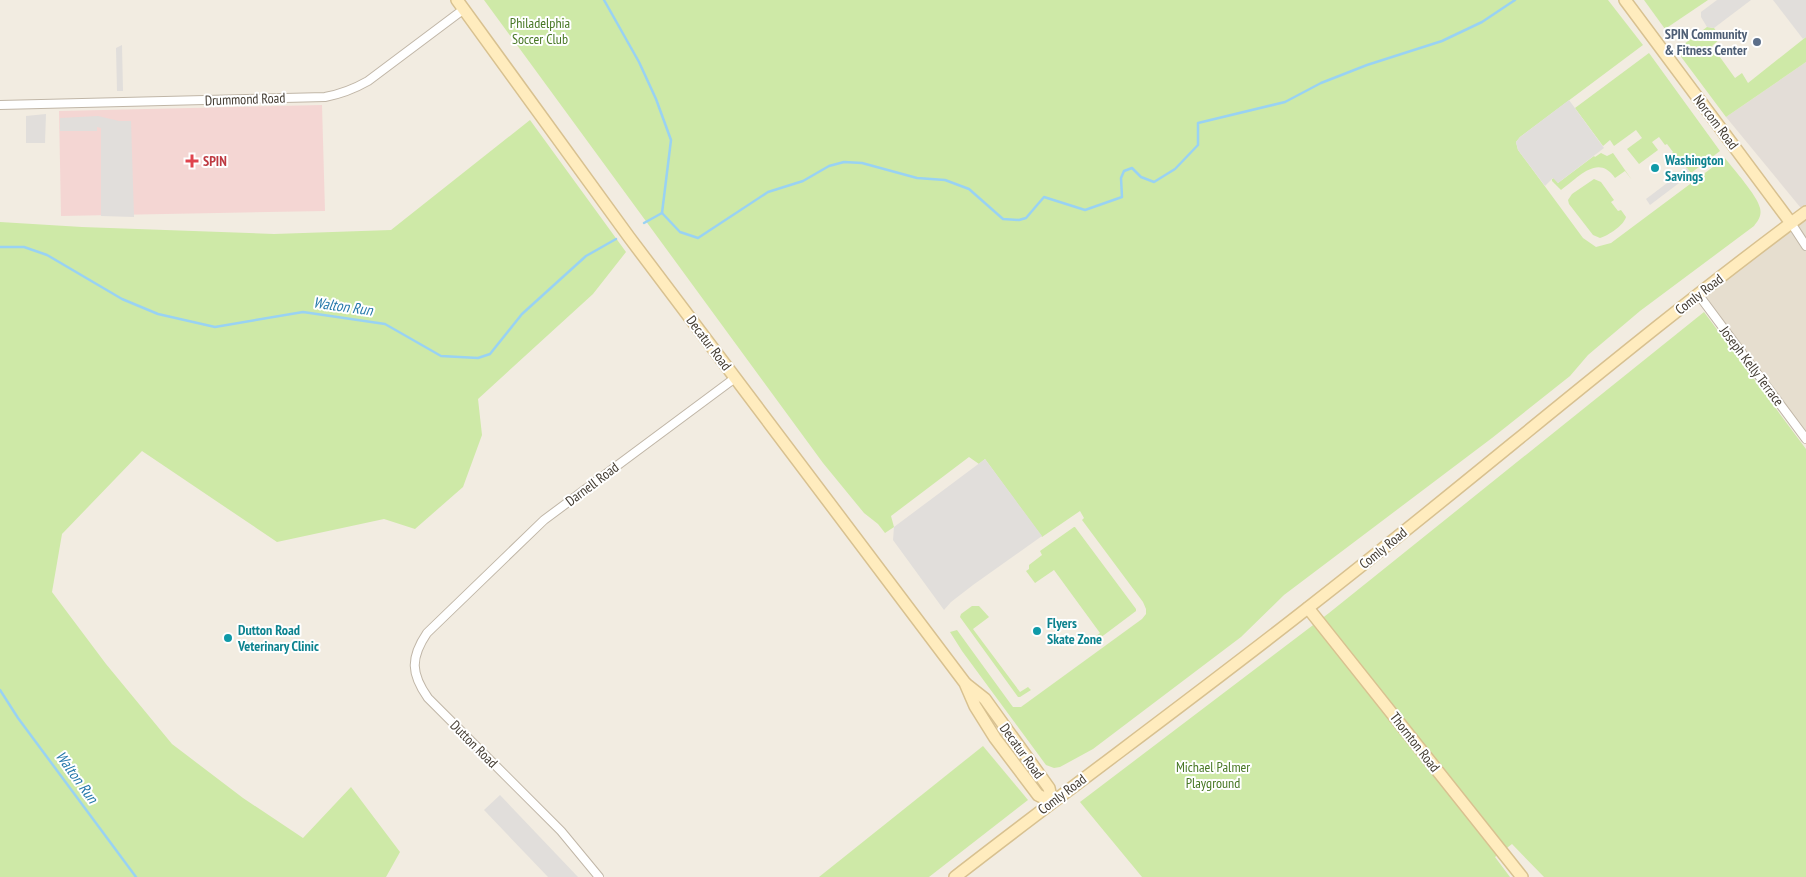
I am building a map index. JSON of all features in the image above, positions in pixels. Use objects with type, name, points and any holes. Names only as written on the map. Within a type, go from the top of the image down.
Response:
[{"type":"street","name":"Norcom Road","points":[[1625,0],[1791,223],[1806,246]]},
{"type":"street","name":"Drummond Road","points":[[0,105],[324,96],[339,94],[368,81],[460,5]]},
{"type":"street","name":"Decatur Road","points":[[460,5],[629,237],[965,683],[985,699],[1049,788],[1052,802]]},
{"type":"street","name":"Comly Road","points":[[955,877],[1308,608],[1698,294],[1806,212]]},
{"type":"street","name":"Joseph Kelly Terrace","points":[[1698,294],[1806,439]]},
{"type":"street","name":"Darnell Road","points":[[460,601],[544,520],[735,378]]},
{"type":"street","name":"Dutton Road","points":[[460,601],[427,633],[417,647],[415,676],[420,687],[428,698],[561,831],[599,877]]},
{"type":"street","name":"Thornton Road","points":[[1308,608],[1522,877]]},
{"type":"shaded area","points":[[1717,0],[1751,0],[1714,28],[1707,27],[1701,17],[1701,12]]},
{"type":"shaded area","points":[[1773,0],[1806,0],[1806,37],[1803,39]]},
{"type":"shaded area","points":[[122,45],[123,91],[117,91],[116,48]]},
{"type":"shaded area","points":[[1806,62],[1806,212],[1805,213],[1726,117]]},
{"type":"shaded area","points":[[1569,100],[1604,148],[1558,183],[1553,178],[1545,186],[1518,150],[1516,142]]},
{"type":"shaded area","name":"SPIN","points":[[322,105],[325,211],[61,216],[59,111]]},
{"type":"shaded area","points":[[46,114],[45,143],[26,143],[26,116]]},
{"type":"shaded area","points":[[98,116],[119,121],[131,121],[134,217],[101,216],[101,128],[97,127],[97,131],[60,131],[60,118]]},
{"type":"shaded area","points":[[1687,168],[1691,174],[1650,205],[1646,199]]},
{"type":"shaded area","points":[[1806,216],[1806,435],[1698,294]]},
{"type":"shaded area","points":[[985,459],[1042,536],[973,585],[944,610],[893,540],[894,527]]},
{"type":"shaded area","points":[[500,795],[578,877],[548,877],[484,810]]},
{"type":"green space","name":"Philadelphia Soccer Club","points":[[484,0],[1608,0],[1643,45],[1520,137],[1516,142],[1518,150],[1583,238],[1596,247],[1611,243],[1725,158],[1755,196],[1760,213],[1754,226],[1640,311],[1588,355],[1570,376],[1492,438],[1284,595],[1241,637],[1093,749],[1060,767],[1054,768],[1046,765],[950,632],[957,630],[1013,707],[1021,707],[1142,619],[1146,614],[1143,602],[1082,520],[1084,518],[1080,511],[1042,537],[985,459],[979,464],[969,457],[891,516],[894,527],[885,533],[878,524],[864,513],[823,463]]},
{"type":"green space","points":[[1644,0],[1708,0],[1665,29]]},
{"type":"green space","points":[[1707,27],[1714,28],[1721,38],[1712,46],[1735,78],[1742,73],[1748,83],[1806,37],[1806,62],[1726,117],[1676,50]]},
{"type":"green space","points":[[1649,53],[1720,151],[1691,173],[1659,137],[1652,142],[1658,150],[1639,164],[1627,149],[1642,138],[1636,130],[1614,146],[1610,140],[1603,146],[1575,108]]},
{"type":"green space","points":[[530,120],[626,252],[593,294],[478,399],[482,435],[463,487],[415,529],[384,519],[277,542],[142,451],[62,534],[52,592],[106,664],[172,744],[243,798],[303,838],[351,787],[400,852],[386,877],[0,877],[0,222],[274,234],[391,230]]},
{"type":"green space","points":[[1601,153],[1607,156],[1613,153],[1632,180],[1625,171],[1615,178],[1602,168],[1595,168],[1581,174],[1561,190],[1552,181],[1554,178],[1558,183],[1594,156]]},
{"type":"green space","points":[[1594,179],[1601,182],[1614,200],[1611,202],[1626,217],[1615,230],[1600,238],[1593,235],[1569,204],[1568,200],[1572,194]]},
{"type":"green space","name":"Michael Palmer Playground","points":[[1704,312],[1806,449],[1806,877],[1544,877],[1512,844],[1495,857],[1510,877],[1142,877],[1080,802],[1329,613]]},
{"type":"green space","points":[[1074,527],[1136,609],[1136,611],[1092,644],[1090,641],[1100,633],[1054,570],[1035,583],[1026,571],[1029,569],[1029,565],[1042,555],[1040,551]]},
{"type":"green space","points":[[972,606],[979,606],[989,617],[973,629],[1020,692],[1028,687],[1031,690],[1020,697],[1018,697],[960,617],[961,614]]},
{"type":"green space","points":[[983,746],[1028,800],[929,877],[819,877]]},
{"type":"waterway","name":"Walton Run","points":[[604,0],[639,62],[656,99],[671,140],[662,213]]},
{"type":"waterway","points":[[662,213],[680,232],[698,238],[768,192],[803,181],[829,166],[844,162],[862,163],[917,178],[945,180],[969,189],[1003,219],[1019,220],[1026,218],[1044,197],[1085,210],[1122,197],[1121,178],[1124,171],[1132,168],[1141,177],[1154,182],[1175,169],[1198,145],[1198,123],[1285,102],[1321,83],[1367,65],[1442,41],[1482,22],[1515,0]]},
{"type":"waterway","name":"Walton Run","points":[[644,223],[662,213]]},
{"type":"waterway","name":"Walton Run","points":[[0,247],[24,247],[47,255],[122,299],[158,314],[215,327],[303,312],[385,324],[441,356],[478,358],[490,354],[522,314],[586,256],[616,239]]},
{"type":"waterway","name":"Walton Run","points":[[0,690],[18,718],[136,877]]},
{"type":"place","name":"SPIN Community & Fitness Center","points":[[1757,42]]},
{"type":"place","name":"SPIN","points":[[192,161]]},
{"type":"place","name":"Washington Savings","points":[[1655,168]]},
{"type":"place","name":"Flyers Skate Zone","points":[[1037,631]]},
{"type":"place","name":"Dutton Road Veterinary Clinic","points":[[228,638]]}]
